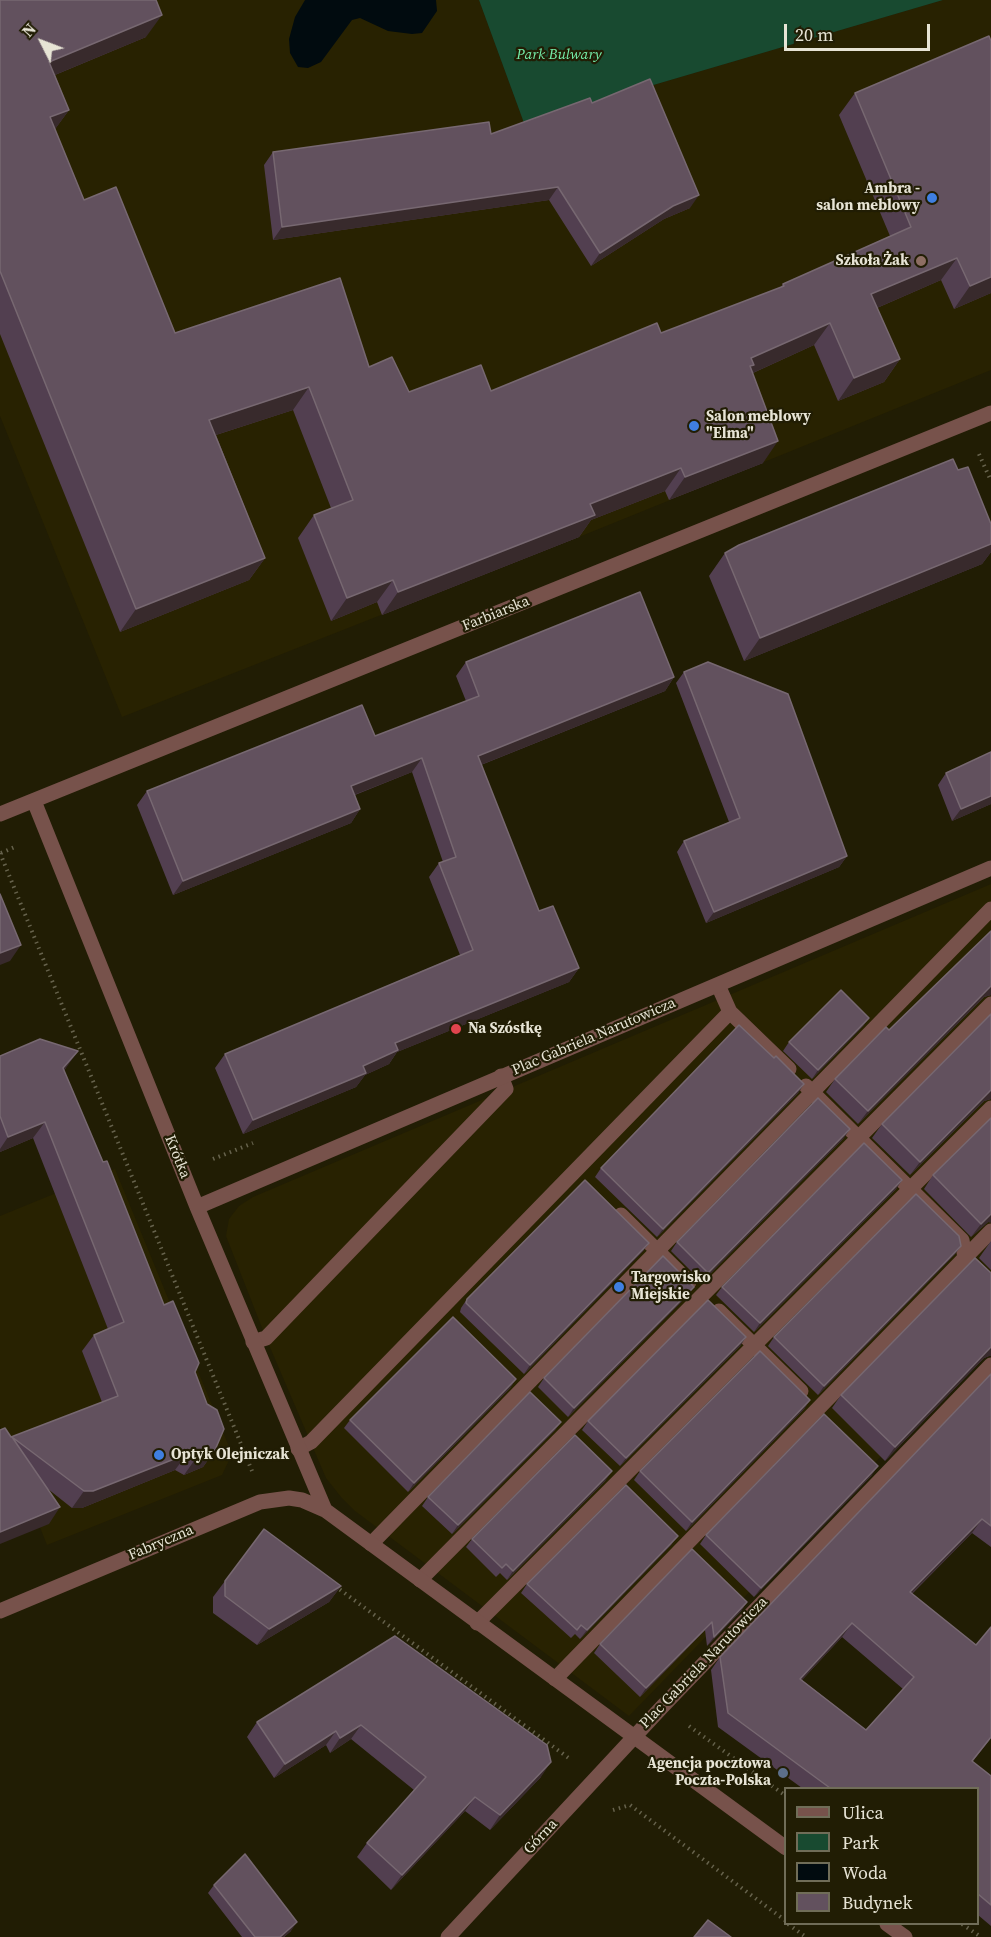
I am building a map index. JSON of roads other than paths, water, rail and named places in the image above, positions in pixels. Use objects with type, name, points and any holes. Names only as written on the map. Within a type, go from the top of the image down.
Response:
[{"type":"street","name":"Farbiarska","points":[[0,814],[991,413]]},
{"type":"street","name":"Krótka","points":[[34,801],[197,1207],[325,1510]]},
{"type":"street","name":"Plac Gabriela Narutowicza","points":[[197,1207],[991,868]]},
{"type":"street","points":[[371,1544],[520,1383],[658,1250],[991,909]]},
{"type":"street","points":[[718,985],[730,1012],[962,1240],[965,1258],[991,1283]]},
{"type":"street","points":[[420,1581],[573,1434],[702,1295],[991,1004]]},
{"type":"street","points":[[298,1449],[311,1442],[446,1312],[580,1176],[730,1012]]},
{"type":"street","points":[[253,1342],[266,1338],[506,1089],[501,1076]]},
{"type":"street","points":[[477,1623],[991,1108]]},
{"type":"street","points":[[609,1203],[823,1412]]},
{"type":"street","points":[[555,1679],[686,1544],[823,1412],[991,1231]]},
{"type":"street","name":"Plac Gabriela Narutowicza","points":[[325,1510],[634,1737],[750,1606],[882,1471],[991,1365]]},
{"type":"street","points":[[520,1383],[539,1401]]},
{"type":"street","points":[[554,1416],[573,1434]]},
{"type":"street","name":"Fabryczna","points":[[0,1611],[260,1502],[289,1498],[302,1500],[325,1510]]},
{"type":"street","points":[[634,1737],[784,1847]]},
{"type":"street","name":"Górna","points":[[448,1937],[634,1737]]},
{"type":"street","points":[[890,1925],[905,1937]]},
{"type":"water","points":[[305,0],[436,0],[437,11],[422,33],[388,31],[360,18],[352,20],[321,62],[308,68],[298,67],[290,53],[289,39],[295,17]]},
{"type":"place","name":"Ambra - salon meblowy","points":[[932,198]]},
{"type":"place","name":"Szkoła Żak","points":[[921,261]]},
{"type":"place","name":"Salon meblowy \"Elma\"","points":[[694,426]]},
{"type":"place","name":"Na Szóstkę","points":[[456,1029]]},
{"type":"place","name":"Targowisko Miejskie","points":[[619,1287]]},
{"type":"place","name":"Optyk Olejniczak","points":[[159,1455]]},
{"type":"place","name":"Agencja pocztowa Poczta-Polska","points":[[783,1773]]},
{"type":"park label","name":"Park Bulwary","points":[[559,55]]}]
